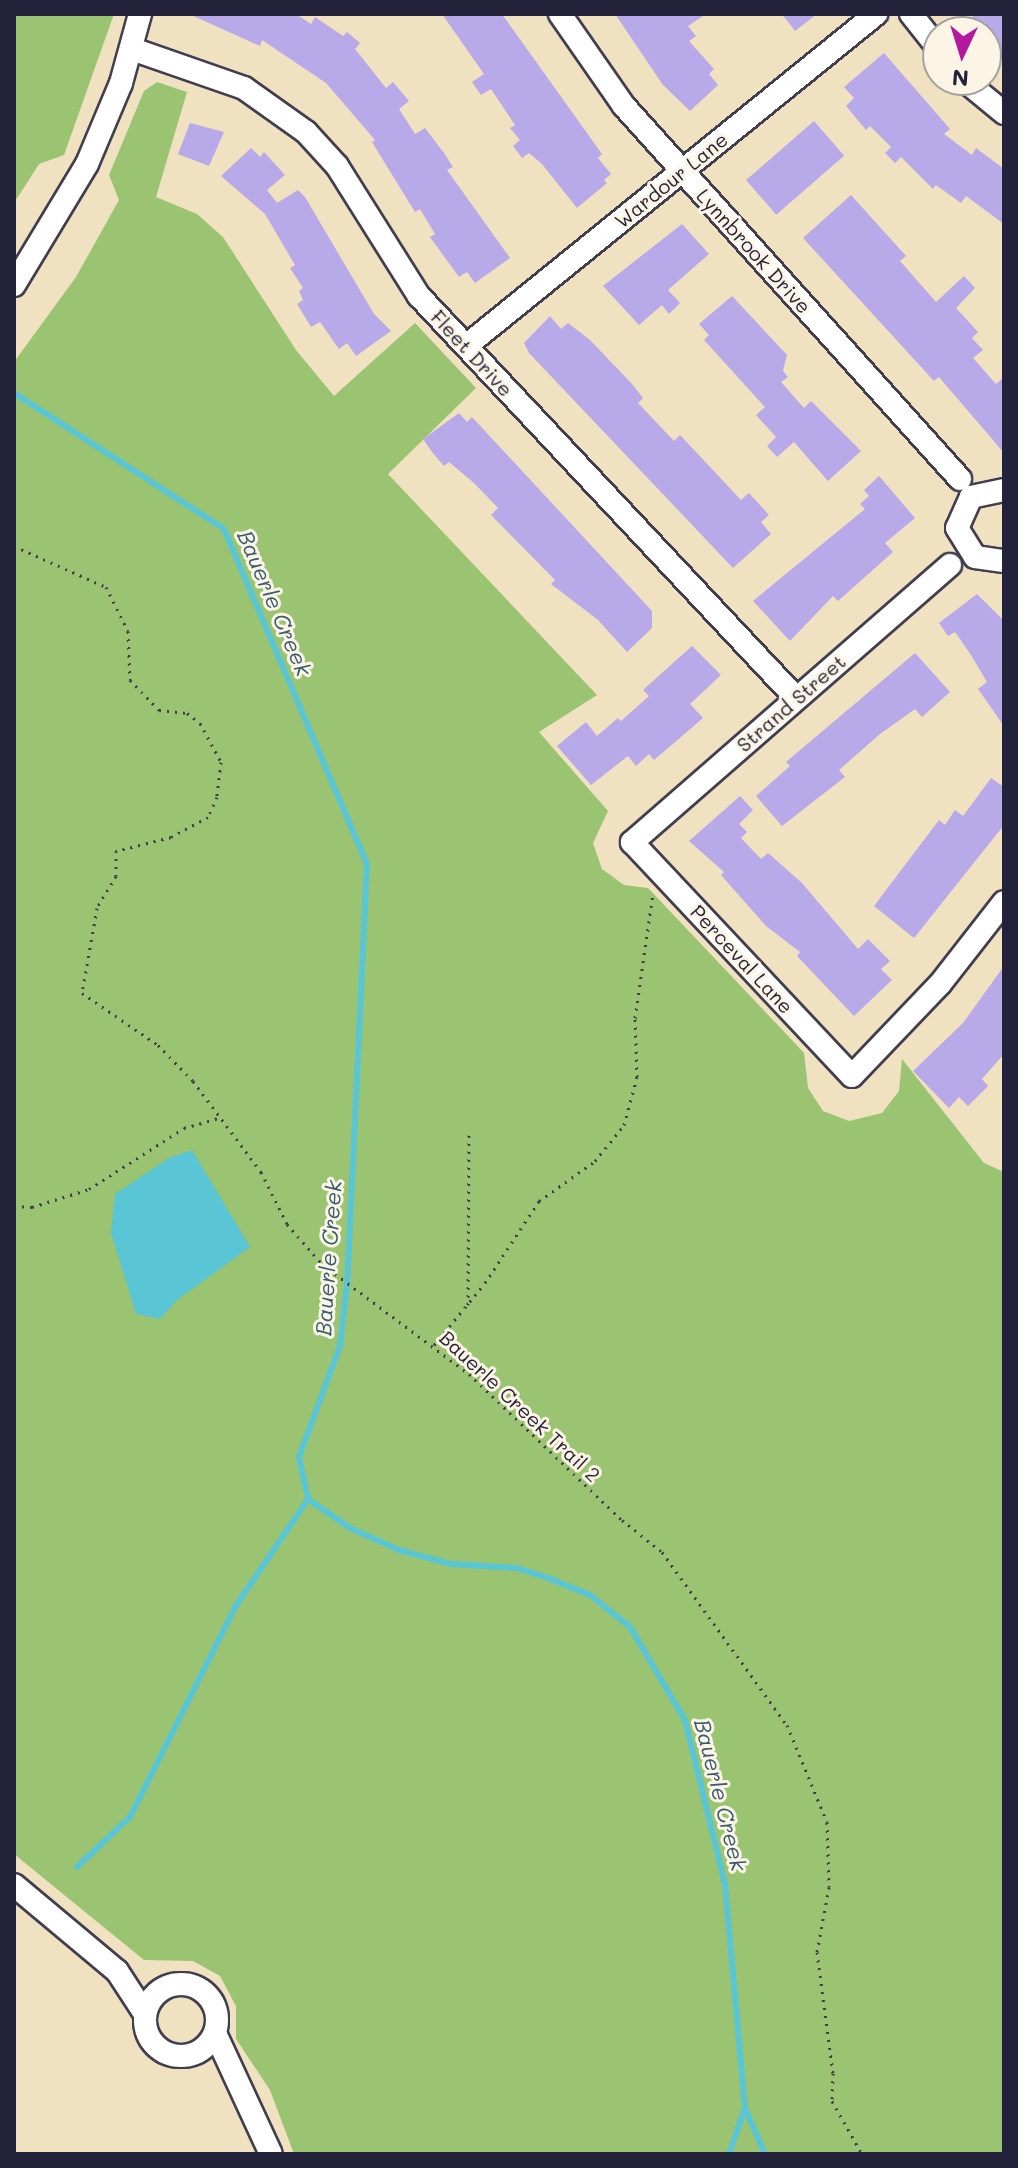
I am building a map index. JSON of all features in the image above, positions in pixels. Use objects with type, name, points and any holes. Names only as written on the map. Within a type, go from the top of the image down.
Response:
[{"type":"street","points":[[14,285],[87,164],[132,49],[140,14]]},
{"type":"street","name":"Lynnbrook Drive","points":[[560,14],[624,106],[960,479],[995,490]]},
{"type":"street","name":"Wardour Lane","points":[[466,346],[876,14]]},
{"type":"street","name":"Fleet Drive","points":[[132,49],[218,76],[289,117],[322,147],[406,278],[796,698]]},
{"type":"street","points":[[983,96],[1004,113]]},
{"type":"street","points":[[960,479],[963,506],[995,490]]},
{"type":"street","name":"Strand Street","points":[[632,842],[968,548],[963,506]]},
{"type":"street","points":[[968,548],[1004,561]]},
{"type":"street","name":"Perceval Lane","points":[[632,842],[852,1076],[940,984],[1004,902]]},
{"type":"street","points":[[14,1885],[117,1971],[145,2014],[156,2047],[204,2059],[240,2082]]},
{"type":"street","points":[[117,1971],[166,1987],[190,1985],[210,1998],[216,2009],[215,2033],[271,2154]]},
{"type":"street","points":[[145,2014],[166,1987]]},
{"type":"street","points":[[189,2056],[215,2033]]},
{"type":"path","name":"Bauerle Creek Trail 2","points":[[14,546],[106,587],[128,631],[130,680],[159,710],[187,713],[200,723],[221,762],[217,797],[208,817],[171,837],[116,851],[116,876],[97,908],[80,987],[82,993],[158,1045],[261,1172],[287,1224],[322,1264],[434,1345],[662,1552],[787,1725],[827,1822],[829,1887],[817,1952],[833,2073],[832,2101],[862,2154]]},
{"type":"path","points":[[434,1345],[468,1305],[532,1209],[555,1186],[595,1161],[632,1108],[637,1077],[635,1018],[653,893]]},
{"type":"path","points":[[14,1206],[32,1207],[89,1189],[184,1128],[220,1118]]},
{"type":"path","points":[[468,1305],[469,1133]]},
{"type":"green space","points":[[14,14],[114,14],[64,155],[39,164],[14,203]]},
{"type":"green space","points":[[157,82],[187,92],[156,197],[197,214],[223,237],[296,350],[334,396],[415,323],[476,388],[388,474],[597,695],[539,732],[608,811],[593,843],[602,869],[624,885],[648,888],[804,1053],[808,1088],[823,1111],[849,1121],[882,1113],[899,1091],[902,1059],[984,1163],[1004,1172],[1004,2154],[294,2154],[270,2090],[236,2039],[236,2006],[220,1976],[193,1961],[144,1960],[14,1854],[14,362],[76,277],[119,200],[109,175],[144,91]]},
{"type":"water","points":[[192,1150],[250,1247],[177,1300],[160,1319],[136,1314],[111,1233],[115,1194],[169,1158]]},
{"type":"building","points":[[189,14],[296,14],[311,24],[315,17],[343,36],[347,32],[360,43],[355,49],[386,88],[393,82],[409,101],[399,109],[415,134],[425,128],[453,167],[447,170],[510,258],[475,283],[467,272],[459,277],[430,237],[435,234],[420,209],[415,212],[372,142],[375,140],[326,83],[262,40],[260,46]]},
{"type":"building","points":[[442,14],[502,14],[602,154],[598,158],[611,174],[604,180],[607,183],[577,208],[542,164],[529,153],[522,158],[513,146],[520,140],[510,128],[515,125],[491,89],[481,95],[472,82],[484,74]]},
{"type":"building","points":[[615,14],[706,14],[688,26],[696,36],[689,41],[714,69],[709,74],[718,85],[690,111],[663,85]]},
{"type":"building","points":[[782,14],[817,14],[795,31]]},
{"type":"building","points":[[1004,14],[1004,62],[1002,16],[973,16]]},
{"type":"building","points":[[884,53],[950,129],[944,134],[972,155],[976,148],[1004,169],[1004,224],[966,196],[961,203],[936,185],[933,189],[901,157],[895,163],[885,153],[891,147],[870,126],[866,130],[846,106],[854,98],[844,87]]},
{"type":"building","points":[[814,121],[844,156],[776,215],[746,180]]},
{"type":"building","points":[[190,123],[224,132],[209,166],[178,154]]},
{"type":"building","points":[[251,148],[260,157],[264,152],[285,175],[267,190],[277,203],[298,190],[305,197],[374,314],[391,331],[356,356],[347,343],[339,349],[320,322],[311,327],[297,304],[303,300],[299,291],[303,288],[290,268],[295,265],[265,214],[221,176]]},
{"type":"building","points":[[851,195],[906,256],[900,261],[936,302],[964,276],[975,288],[956,308],[978,332],[972,338],[983,350],[973,358],[996,384],[1004,377],[1004,453],[939,377],[934,381],[803,238]]},
{"type":"building","points":[[682,224],[709,254],[668,290],[680,303],[669,314],[662,305],[639,325],[603,286]]},
{"type":"building","points":[[732,296],[787,355],[783,371],[788,377],[781,382],[804,408],[811,401],[861,451],[828,481],[794,442],[777,457],[767,446],[776,437],[756,415],[765,407],[704,340],[709,335],[699,324]]},
{"type":"building","points":[[550,316],[561,329],[568,323],[590,340],[633,385],[643,398],[638,403],[674,441],[680,435],[741,500],[749,493],[769,515],[761,522],[771,534],[733,568],[529,353],[524,343]]},
{"type":"building","points":[[459,413],[467,422],[472,417],[652,611],[652,628],[627,652],[598,620],[551,584],[555,580],[491,515],[498,508],[474,483],[449,462],[444,466],[432,452],[423,439]]},
{"type":"building","points":[[879,476],[915,518],[885,543],[893,552],[838,601],[833,596],[790,641],[753,601],[865,509],[860,504],[869,496],[864,490]]},
{"type":"building","points":[[977,594],[1004,621],[1004,726],[978,689],[987,682],[971,655],[955,632],[948,636],[939,623]]},
{"type":"building","points":[[692,646],[721,675],[690,704],[703,718],[654,760],[649,754],[636,766],[628,756],[591,785],[557,746],[586,722],[597,736],[618,718],[621,721],[649,696],[643,690]]},
{"type":"building","points":[[915,653],[950,692],[922,717],[915,709],[880,734],[839,770],[845,777],[782,826],[756,796],[790,766],[786,762]]},
{"type":"building","points":[[991,778],[1004,787],[1004,825],[914,938],[874,906],[939,820],[945,825],[955,810],[963,816]]},
{"type":"building","points":[[740,796],[753,810],[739,824],[747,832],[741,838],[761,859],[768,853],[802,883],[858,949],[868,939],[890,961],[881,969],[892,980],[854,1016],[797,956],[800,952],[766,926],[721,875],[724,872],[689,841]]},
{"type":"building","points":[[1004,966],[1004,1054],[982,1079],[988,1086],[968,1106],[959,1097],[949,1108],[913,1071],[963,1023]]},
{"type":"waterway","name":"Bauerle Creek","points":[[14,393],[224,529],[367,865],[347,1284],[340,1346],[299,1457],[308,1499],[350,1528],[399,1550],[451,1564],[517,1568],[548,1578],[590,1595],[630,1627],[685,1720],[725,1884],[745,2108],[765,2154]]},
{"type":"waterway","points":[[77,1867],[130,1817],[235,1607],[308,1499]]},
{"type":"waterway","points":[[729,2154],[745,2108]]}]
